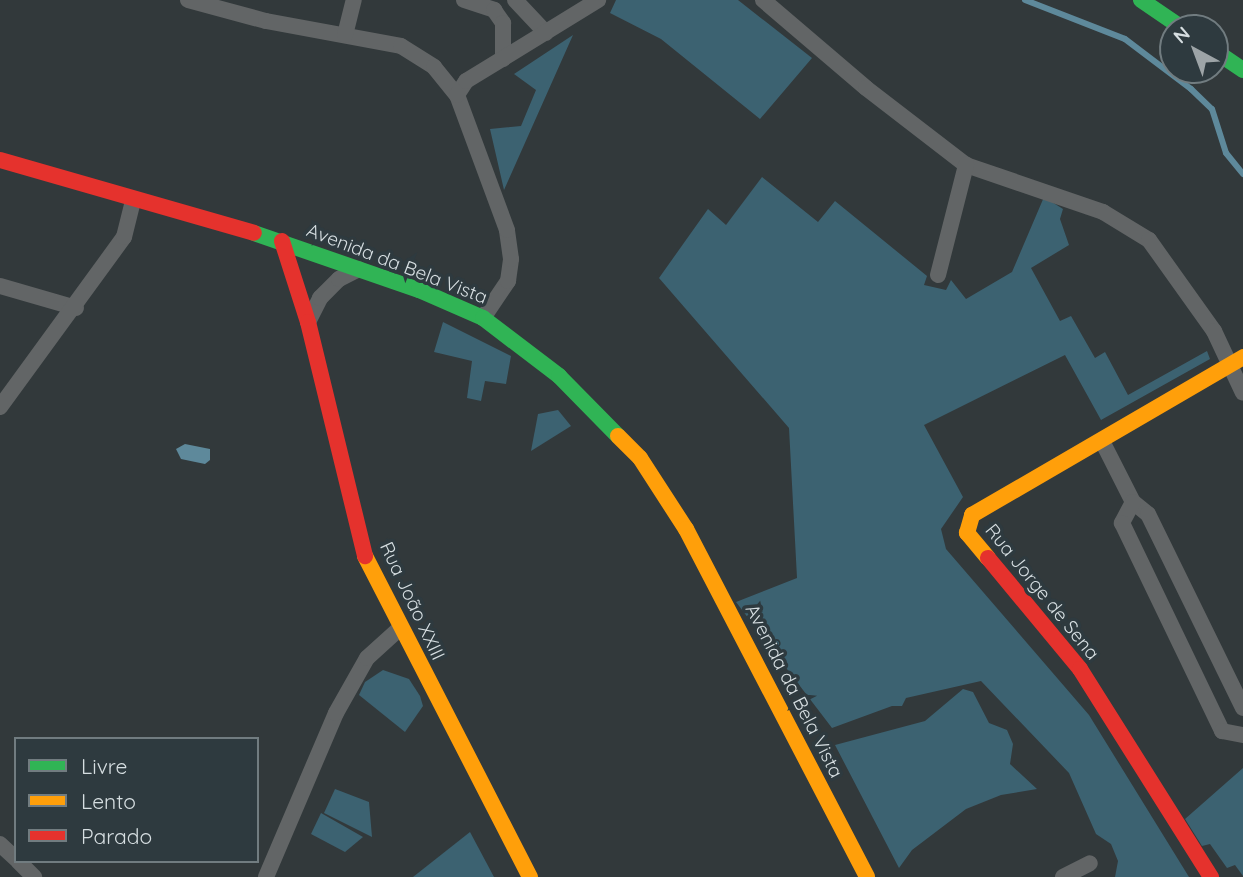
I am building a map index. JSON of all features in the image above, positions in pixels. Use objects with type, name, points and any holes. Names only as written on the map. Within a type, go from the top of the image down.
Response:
[{"type":"street","points":[[188,0],[265,21],[401,46],[434,66],[457,95],[507,230],[512,259],[508,281],[483,318]]},
{"type":"street","points":[[345,35],[354,0]]},
{"type":"street","points":[[464,0],[494,10],[503,23],[503,59]]},
{"type":"street","points":[[515,0],[547,33]]},
{"type":"street","points":[[457,95],[466,81],[598,0]]},
{"type":"street","points":[[763,0],[866,88],[966,164],[1103,212],[1149,240],[1238,360],[1243,393]]},
{"type":"street","points":[[1141,0],[1162,14]]},
{"type":"street","name":"Avenida da Bela Vista","points":[[0,160],[133,201],[282,241],[359,269],[483,318],[559,376],[639,458],[686,529],[867,877]]},
{"type":"street","points":[[938,275],[966,164]]},
{"type":"street","points":[[0,407],[76,308],[124,237],[133,201]]},
{"type":"street","name":"Rua João XXIII","points":[[282,241],[308,323],[366,561],[530,877]]},
{"type":"street","points":[[308,323],[330,289],[359,269]]},
{"type":"street","points":[[0,286],[76,308]]},
{"type":"street","name":"Rua Jorge de Sena","points":[[1211,877],[1080,670],[967,533],[972,515],[1238,360]]},
{"type":"street","points":[[1102,440],[1133,502],[1148,514],[1243,708]]},
{"type":"street","points":[[1133,502],[1122,523],[1222,731],[1243,735]]},
{"type":"street","points":[[266,877],[336,713],[367,658],[399,629]]},
{"type":"street","points":[[0,844],[14,857]]},
{"type":"street","points":[[20,863],[34,877]]},
{"type":"street","points":[[1063,877],[1090,863]]},
{"type":"shaded area","points":[[616,0],[738,0],[812,58],[760,119],[661,39],[610,13]]},
{"type":"shaded area","points":[[573,35],[504,190],[490,129],[521,126],[536,90],[514,74]]},
{"type":"shaded area","points":[[762,177],[818,222],[835,201],[927,276],[924,285],[946,290],[951,280],[966,299],[1012,272],[1044,197],[1063,209],[1060,219],[1069,245],[1031,268],[1060,321],[1071,316],[1095,358],[1105,352],[1128,395],[1207,351],[1210,359],[1101,420],[1065,355],[924,425],[963,497],[941,529],[946,549],[1089,715],[1189,877],[1115,877],[1118,861],[1111,844],[1096,834],[1069,773],[981,681],[906,698],[902,706],[892,706],[832,728],[736,602],[797,578],[789,428],[659,278],[708,209],[726,225]]},
{"type":"shaded area","points":[[443,322],[511,356],[506,384],[485,381],[481,401],[467,398],[472,361],[434,352]]},
{"type":"shaded area","points":[[558,410],[571,426],[531,451],[538,414]]},
{"type":"shaded area","points":[[185,444],[210,449],[210,460],[205,464],[181,459],[176,449]]},
{"type":"shaded area","points":[[383,670],[409,679],[420,696],[423,706],[405,732],[359,695],[365,682]]},
{"type":"shaded area","points":[[963,689],[973,692],[989,723],[1007,730],[1013,744],[1010,764],[1037,789],[1001,795],[966,809],[912,850],[899,868],[835,745],[925,721]]},
{"type":"shaded area","points":[[1243,768],[1243,876],[1235,865],[1227,868],[1210,844],[1202,846],[1185,819]]},
{"type":"shaded area","points":[[335,789],[369,802],[372,837],[324,813]]},
{"type":"shaded area","points":[[321,813],[363,837],[345,852],[311,834]]},
{"type":"shaded area","points":[[470,832],[494,877],[413,877]]},
{"type":"waterway","points":[[1025,0],[1125,39],[1191,89],[1212,109],[1226,153],[1243,174]]},
{"type":"traffic: fast","points":[[1141,0],[1162,14]]},
{"type":"traffic: fast","points":[[1229,60],[1243,70]]},
{"type":"traffic: fast","points":[[254,233],[419,290],[483,318],[559,376],[618,436]]},
{"type":"traffic: slow","points":[[988,558],[967,533],[972,515],[1243,357]]},
{"type":"traffic: slow","points":[[618,436],[640,458],[686,529],[867,877]]},
{"type":"traffic: slow","points":[[365,556],[530,877]]},
{"type":"traffic: jam","points":[[0,160],[254,233]]},
{"type":"traffic: jam","points":[[282,241],[308,322],[365,556]]},
{"type":"traffic: jam","points":[[988,558],[1080,669],[1211,877]]}]
